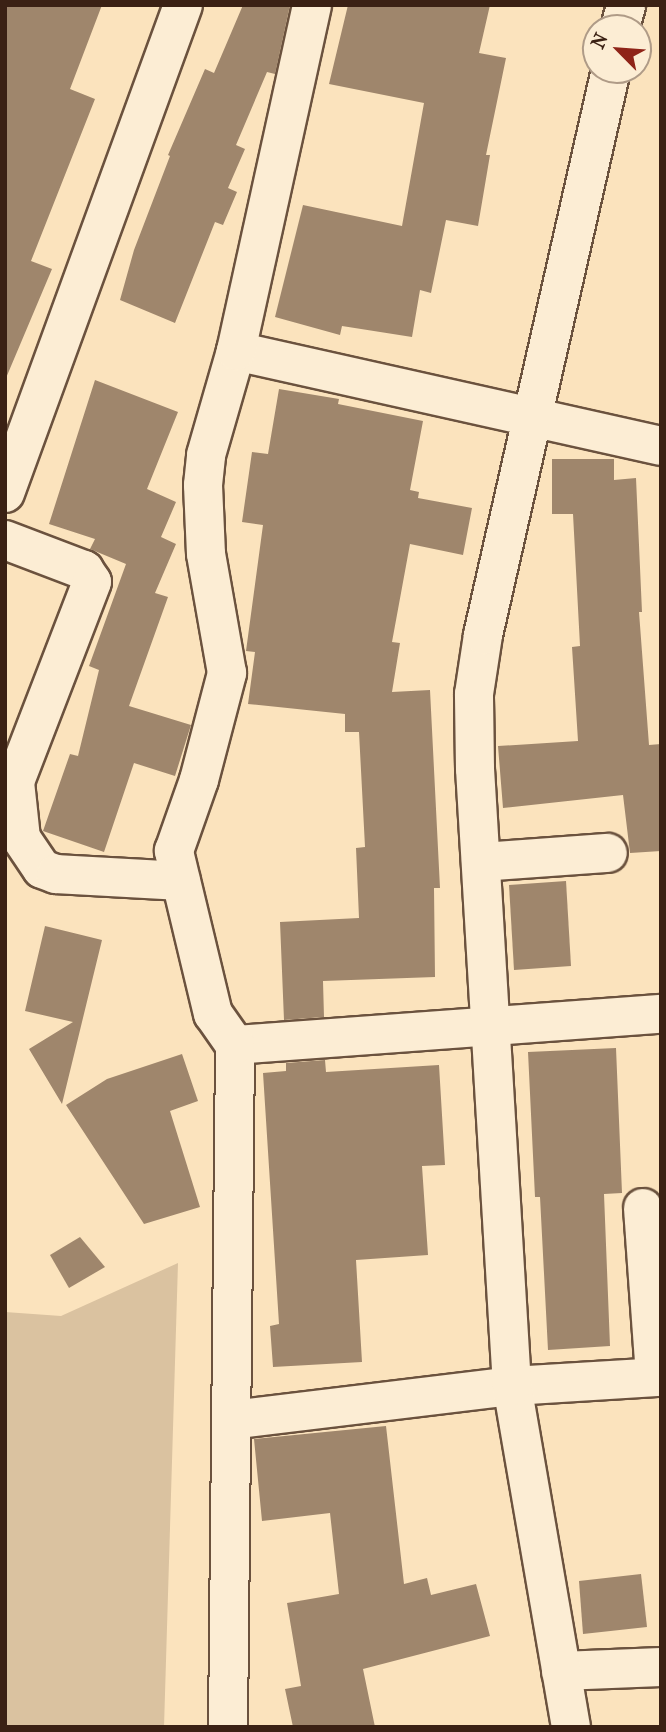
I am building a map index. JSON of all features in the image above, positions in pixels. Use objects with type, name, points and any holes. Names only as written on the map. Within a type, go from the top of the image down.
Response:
[{"type":"street","points":[[5,493],[183,5]]},
{"type":"street","points":[[228,1727],[235,1045],[213,1014],[174,851],[200,780],[227,673],[206,554],[203,485],[206,455],[236,351],[312,5]]},
{"type":"street","points":[[571,1727],[512,1386],[481,862],[474,694],[483,635],[608,84]]},
{"type":"street","points":[[236,351],[661,446]]},
{"type":"street","points":[[5,540],[84,570],[92,582],[15,782],[21,838],[41,869],[56,874],[181,881]]},
{"type":"street","points":[[481,862],[608,853]]},
{"type":"street","points":[[235,1045],[661,1014]]},
{"type":"street","points":[[231,1420],[512,1386],[658,1377],[643,1208]]},
{"type":"street","points":[[561,1671],[661,1667]]},
{"type":"shaded area","points":[[178,1263],[164,1727],[5,1727],[5,1312],[61,1316]]},
{"type":"building","points":[[5,5],[102,5],[70,89],[95,99],[31,261],[52,269],[6,378]]},
{"type":"building","points":[[243,5],[290,5],[275,74],[267,72],[236,145],[245,149],[228,188],[237,192],[223,225],[215,222],[175,323],[120,300],[134,250],[170,156],[168,155],[205,69],[214,73]]},
{"type":"building","points":[[348,5],[490,5],[479,53],[506,58],[486,155],[490,155],[478,226],[446,220],[431,293],[420,290],[412,337],[342,326],[340,335],[275,317],[303,205],[402,226],[424,103],[329,84]]},
{"type":"building","points":[[95,380],[178,412],[147,489],[176,502],[161,537],[176,544],[155,593],[168,597],[129,706],[191,725],[175,776],[134,763],[104,852],[43,831],[70,754],[78,756],[99,670],[89,666],[126,564],[90,549],[95,539],[49,524]]},
{"type":"building","points":[[279,389],[339,399],[338,404],[423,421],[410,490],[419,492],[418,498],[472,508],[463,555],[410,544],[392,642],[400,643],[392,692],[430,690],[440,888],[434,888],[435,977],[323,981],[324,1017],[284,1020],[280,922],[359,918],[356,848],[365,847],[359,732],[345,732],[345,714],[248,704],[255,652],[246,651],[263,525],[242,522],[252,452],[268,454]]},
{"type":"building","points":[[552,459],[614,459],[614,480],[636,478],[642,612],[639,612],[649,745],[661,744],[661,851],[630,853],[623,795],[503,808],[498,746],[578,741],[572,647],[580,646],[573,514],[552,514]]},
{"type":"building","points":[[566,881],[571,966],[514,970],[509,885]]},
{"type":"building","points":[[45,926],[102,940],[62,1104],[29,1049],[73,1022],[25,1011]]},
{"type":"building","points":[[616,1048],[622,1193],[604,1194],[610,1346],[548,1350],[540,1197],[535,1197],[528,1052]]},
{"type":"building","points":[[182,1054],[198,1101],[170,1111],[200,1207],[144,1224],[66,1105],[107,1079]]},
{"type":"building","points":[[325,1060],[326,1072],[439,1065],[445,1165],[422,1166],[428,1255],[356,1260],[362,1362],[273,1367],[270,1326],[279,1324],[263,1073],[286,1071],[286,1063]]},
{"type":"building","points":[[80,1237],[105,1267],[69,1288],[50,1255]]},
{"type":"building","points":[[386,1426],[404,1584],[427,1578],[431,1595],[476,1584],[490,1636],[363,1669],[375,1727],[293,1727],[285,1689],[301,1686],[287,1603],[339,1594],[330,1513],[262,1521],[254,1439]]},
{"type":"building","points":[[641,1574],[647,1627],[583,1634],[579,1581]]}]
